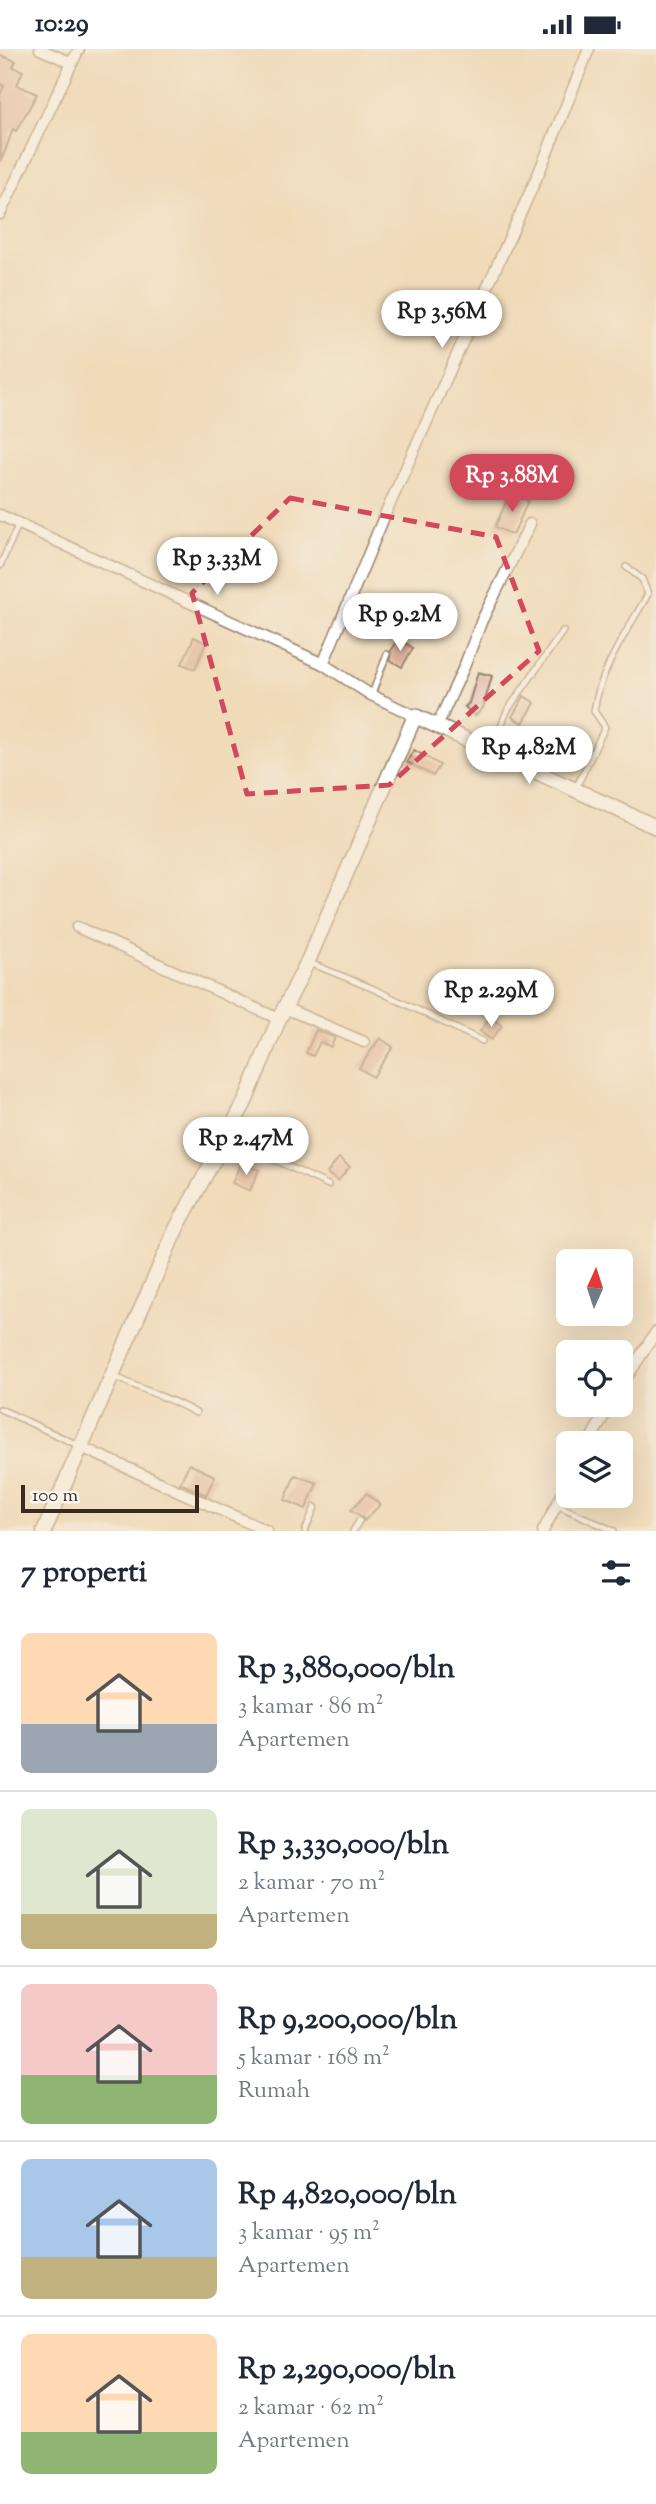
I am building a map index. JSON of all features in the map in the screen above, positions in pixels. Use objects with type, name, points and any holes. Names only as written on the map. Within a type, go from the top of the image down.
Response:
[{"type":"street","points":[[40,49],[72,63]]},
{"type":"street","points":[[0,213],[79,49]]},
{"type":"street","points":[[323,664],[384,517],[540,170],[589,49]]},
{"type":"street","points":[[0,181],[12,186]]},
{"type":"street","points":[[0,515],[323,664],[371,695],[656,827]]},
{"type":"street","points":[[437,726],[482,620],[530,524]]},
{"type":"street","points":[[44,1531],[189,1202],[245,1102],[415,716]]},
{"type":"street","points":[[77,927],[282,1014],[364,1042]]},
{"type":"street","points":[[633,1368],[656,1332]]},
{"type":"street","points":[[81,1447],[267,1531]]},
{"type":"street","points":[[543,1531],[556,1507]]},
{"type":"lane","points":[[0,566],[19,523]]},
{"type":"lane","points":[[576,788],[606,727],[594,711],[599,688],[616,650],[648,594],[642,579],[625,567]]},
{"type":"lane","points":[[492,750],[507,711],[563,631]]},
{"type":"lane","points":[[371,695],[387,654]]},
{"type":"lane","points":[[307,963],[374,989],[482,1041]]},
{"type":"lane","points":[[226,1137],[328,1185]]},
{"type":"lane","points":[[113,1375],[133,1386],[173,1400],[196,1413]]},
{"type":"lane","points":[[0,1409],[81,1447]]},
{"type":"lane","points":[[305,1531],[315,1507]]},
{"type":"lane","points":[[564,1508],[614,1531]]},
{"type":"lane","points":[[353,1531],[359,1521]]},
{"type":"highlighted area","points":[[290,498],[496,537],[539,651],[389,785],[247,794],[192,593]]},
{"type":"building","points":[[0,55],[16,61],[13,67],[23,71],[17,85],[37,94],[16,131],[13,129],[1,162],[0,95],[4,86],[0,84]]},
{"type":"building","points":[[510,493],[528,501],[513,535],[495,527]]},
{"type":"building","points":[[194,637],[206,643],[195,669],[182,664]]},
{"type":"building","points":[[398,639],[413,648],[402,667],[390,660],[391,651]]},
{"type":"building","points":[[478,672],[492,676],[483,708],[475,716],[465,707],[469,703]]},
{"type":"building","points":[[524,696],[535,703],[523,723],[512,717]]},
{"type":"building","points":[[414,750],[440,765],[433,776],[407,762]]},
{"type":"building","points":[[491,1017],[502,1026],[491,1040],[480,1031]]},
{"type":"building","points":[[316,1030],[335,1038],[331,1047],[320,1042],[313,1056],[306,1053]]},
{"type":"building","points":[[380,1038],[393,1047],[373,1077],[359,1068]]},
{"type":"building","points":[[339,1158],[350,1167],[338,1181],[327,1173]]},
{"type":"building","points":[[241,1162],[259,1170],[250,1191],[232,1183]]},
{"type":"building","points":[[189,1464],[215,1476],[206,1495],[180,1483]]},
{"type":"building","points":[[295,1475],[317,1483],[306,1509],[285,1500]]},
{"type":"building","points":[[367,1493],[380,1505],[364,1521],[351,1510]]}]
